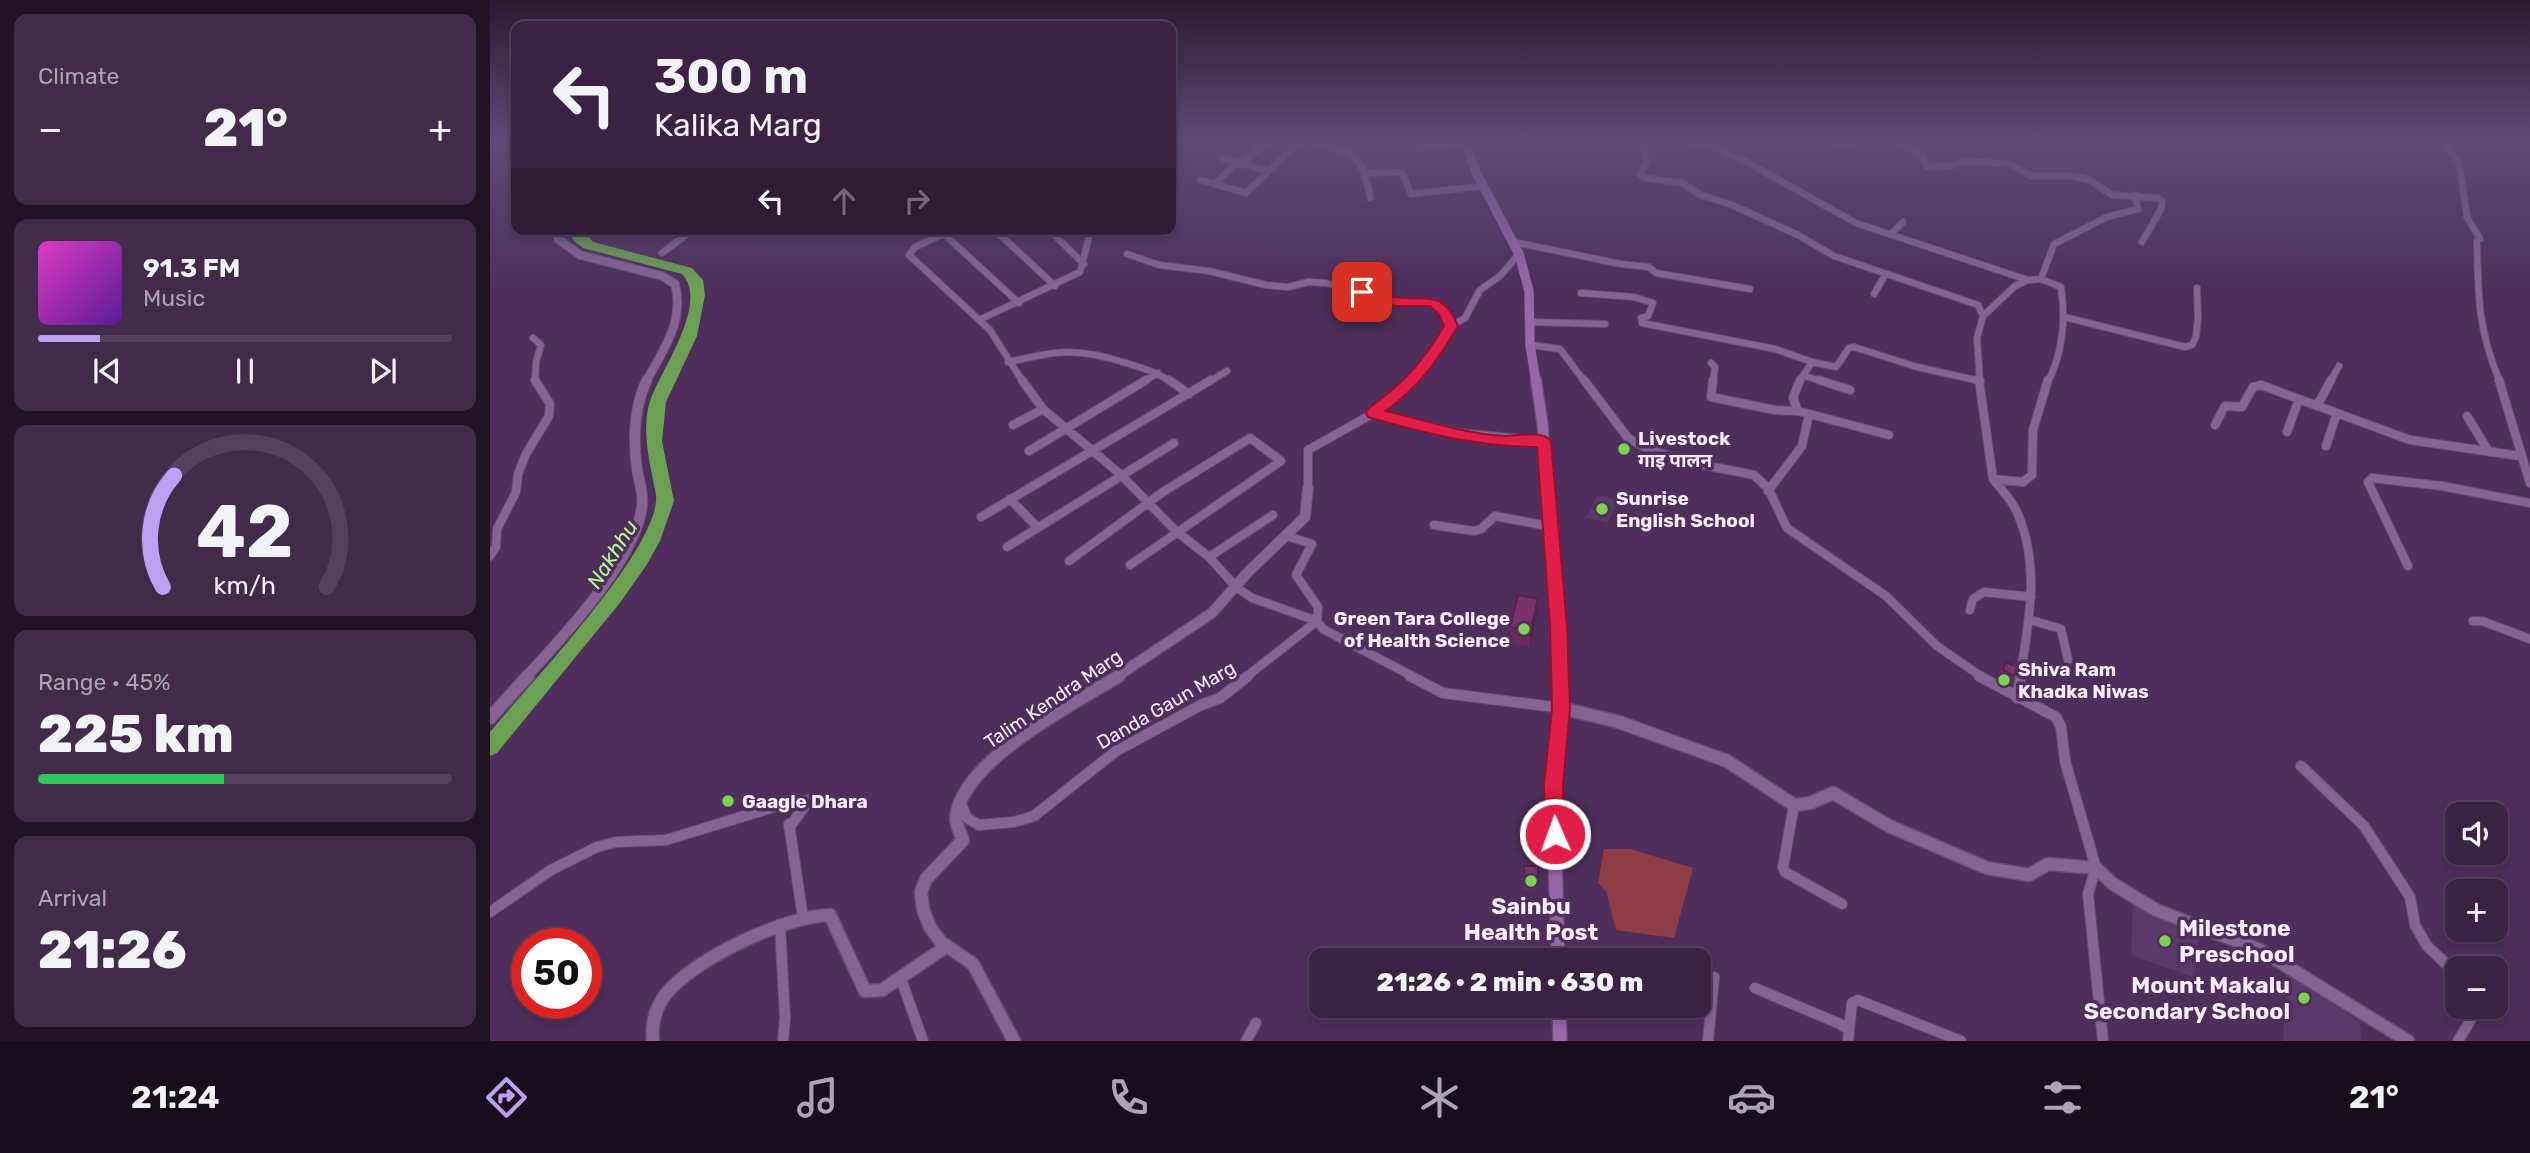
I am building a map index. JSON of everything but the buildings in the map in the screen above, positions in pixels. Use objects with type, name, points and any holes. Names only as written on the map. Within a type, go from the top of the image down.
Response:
[{"type":"main road","points":[[1486,191],[1514,242],[1529,291],[1530,345],[1544,441],[1546,490],[1553,527],[1561,708],[1553,785],[1558,948]]},
{"type":"main road","points":[[1559,1018],[1560,1041]]},
{"type":"street","points":[[1369,191],[1370,198]]},
{"type":"street","points":[[1410,191],[1411,194],[1442,191]]},
{"type":"street","points":[[1693,191],[1798,235],[1834,256],[1978,305],[1983,316]]},
{"type":"street","points":[[1798,191],[1856,223],[2028,280]]},
{"type":"street","points":[[2107,191],[2112,194],[2136,195],[2162,201],[2161,209],[2142,242]]},
{"type":"street","points":[[2463,191],[2467,218],[2480,239],[2477,241],[2478,311],[2486,350],[2500,383],[2530,483]]},
{"type":"street","points":[[2041,279],[2042,268],[2052,257],[2054,244],[2107,217],[2138,209],[2136,195]]},
{"type":"street","points":[[1892,233],[1903,222]]},
{"type":"street","points":[[490,718],[598,591],[637,524],[643,505],[636,463],[640,400],[670,340],[679,298],[675,284],[669,279],[580,255],[558,239],[558,235]]},
{"type":"street","points":[[662,253],[686,235]]},
{"type":"street","points":[[942,235],[915,247],[909,255],[990,330],[1008,362],[1043,410],[1120,474],[1131,488],[1177,531],[1209,556],[1236,587],[1252,598],[1317,621],[1323,629],[1443,692],[1561,708],[1619,722],[1727,761],[1794,804],[1810,803],[1833,793],[1889,826],[1987,868],[2029,875],[2048,864],[2096,868]]},
{"type":"street","points":[[945,235],[1019,303]]},
{"type":"street","points":[[1000,235],[1055,286]]},
{"type":"street","points":[[1054,235],[1084,264]]},
{"type":"street","points":[[979,320],[1080,272],[1090,235]]},
{"type":"street","points":[[1514,242],[1621,264],[1649,267],[1656,273],[1750,289]]},
{"type":"street","points":[[1127,254],[1159,265],[1209,271],[1266,285],[1288,287],[1308,282],[1326,283],[1396,302],[1433,302],[1445,311],[1451,326]]},
{"type":"street","points":[[1308,488],[1308,450],[1374,413],[1409,386],[1432,359],[1451,326],[1465,318],[1480,290],[1500,276],[1519,254]]},
{"type":"street","points":[[1874,294],[1885,275]]},
{"type":"street","points":[[1993,480],[2023,482],[2032,475],[2030,449],[2036,414],[2056,366],[2064,317],[2061,287],[2041,279],[2028,280],[2015,286],[1983,316],[1976,349],[1993,480],[2016,508],[2027,538],[2031,620],[2017,698]]},
{"type":"street","points":[[2064,317],[2186,346],[2192,345],[2196,337],[2198,318],[2197,288]]},
{"type":"street","points":[[1581,293],[1643,299],[1653,303],[1648,316],[1641,318],[1642,323],[1775,349],[1812,362],[1836,367],[1849,348],[1854,347],[1917,367],[1980,381]]},
{"type":"street","points":[[1530,322],[1605,324]]},
{"type":"street","points":[[490,556],[496,547],[497,529],[516,492],[518,474],[526,454],[550,416],[550,404],[535,382],[536,362],[541,345],[533,338]]},
{"type":"street","points":[[1530,345],[1560,349],[1628,438],[1636,443],[1683,461],[1754,475],[1768,491],[1787,528],[1886,596],[1937,646],[2017,698],[2050,712],[2061,727],[2065,761],[2096,868],[2113,884],[2156,910],[2260,950],[2408,1041]]},
{"type":"street","points":[[1008,362],[1053,352],[1091,352],[1158,373],[1189,394]]},
{"type":"street","points":[[1798,411],[1791,398],[1812,362]]},
{"type":"street","points":[[1710,363],[1715,367],[1711,397],[1798,411],[1889,435]]},
{"type":"street","points":[[2317,405],[2339,366]]},
{"type":"street","points":[[981,517],[1227,372]]},
{"type":"street","points":[[1029,451],[1158,373]]},
{"type":"street","points":[[1805,376],[1850,390]]},
{"type":"street","points":[[2215,425],[2225,406],[2242,407],[2246,404],[2256,385],[2410,440],[2520,456]]},
{"type":"street","points":[[2287,432],[2299,399]]},
{"type":"street","points":[[1013,425],[1043,410]]},
{"type":"street","points":[[1374,413],[1459,434],[1502,441],[1544,441]]},
{"type":"street","points":[[2326,446],[2337,413]]},
{"type":"street","points":[[1768,491],[1802,446],[1809,414]]},
{"type":"street","points":[[2467,416],[2489,452]]},
{"type":"street","points":[[1069,561],[1149,502],[1250,438],[1281,461],[1130,565]]},
{"type":"street","points":[[1007,547],[1120,474],[1174,443]]},
{"type":"street","points":[[2408,566],[2368,482],[2372,478],[2442,486],[2530,503]]},
{"type":"street","name":"Talim Kendra Marg","points":[[1014,1041],[973,964],[958,951],[947,946],[926,916],[921,892],[927,877],[950,857],[962,840],[956,820],[961,804],[978,772],[1010,745],[1199,624],[1305,517],[1308,488]]},
{"type":"street","points":[[1010,499],[1037,527]]},
{"type":"street","points":[[1209,556],[1273,515]]},
{"type":"street","points":[[1434,524],[1473,533],[1483,529],[1492,516],[1495,516],[1553,527]]},
{"type":"street","points":[[1287,536],[1312,544],[1296,575],[1318,607],[1317,621]]},
{"type":"street","points":[[1970,610],[1973,599],[1984,592],[2031,597]]},
{"type":"street","points":[[2031,620],[2061,629],[2068,660]]},
{"type":"street","name":"Danda Gaun Marg","points":[[961,804],[967,818],[979,825],[1001,821],[1021,823],[1034,816],[1116,751],[1201,705],[1220,698],[1317,621]]},
{"type":"street","points":[[2473,621],[2483,621],[2530,639]]},
{"type":"street","points":[[2301,766],[2364,826],[2410,897],[2415,925],[2427,946],[2445,963]]},
{"type":"street","points":[[490,912],[551,870],[597,847],[616,842],[666,840],[793,801],[809,800],[789,825],[803,918]]},
{"type":"street","points":[[1794,804],[1783,867],[1785,872],[1842,904]]},
{"type":"street","points":[[2096,868],[2088,894],[2104,1041]]},
{"type":"street","points":[[653,1041],[651,1021],[673,986],[693,969],[780,925],[803,918],[830,915],[865,991],[882,990],[947,946]]},
{"type":"street","points":[[780,925],[785,1018],[783,1041]]},
{"type":"street","points":[[1708,1041],[1714,977]]},
{"type":"street","points":[[901,979],[923,1041]]},
{"type":"street","points":[[1755,988],[1849,1036],[1852,1003],[1858,1000],[1961,1041]]},
{"type":"street","points":[[2458,1041],[2471,1019]]},
{"type":"street","points":[[1246,1041],[1256,1023]]},
{"type":"shaded area","name":"Sunrise English School","points":[[1598,495],[1618,500],[1608,523],[1586,518]]},
{"type":"shaded area","points":[[1604,849],[1630,849],[1693,868],[1674,938],[1616,930],[1606,891],[1598,883]]},
{"type":"shaded area","name":"Milestone Preschool","points":[[2133,896],[2200,927],[2195,978],[2131,955]]},
{"type":"shaded area","name":"Mount Makalu Secondary School","points":[[2286,973],[2360,1022],[2361,1041],[2283,1041]]},
{"type":"waterway","name":"Nakhhu","points":[[490,747],[640,561],[651,541],[665,501],[654,441],[658,402],[689,336],[698,295],[696,280],[687,271],[674,266],[588,245],[577,235]]},
{"type":"place","name":"Livestock गाइ पालन","points":[[1624,449]]},
{"type":"place","name":"Sunrise English School","points":[[1602,509]]},
{"type":"place","name":"Green Tara College of Health Science","points":[[1524,629]]},
{"type":"place","name":"Shiva Ram Khadka Niwas","points":[[2004,680]]},
{"type":"place","name":"Gaagle Dhara","points":[[728,801]]},
{"type":"place","name":"Sainbu Health Post","points":[[1531,881]]},
{"type":"place","name":"Milestone Preschool","points":[[2165,941]]},
{"type":"place","name":"Mount Makalu Secondary School","points":[[2304,998]]},
{"type":"route","points":[[1362,292],[1396,302],[1433,302],[1445,311],[1451,326],[1432,359],[1409,386],[1374,413],[1413,425],[1459,434],[1502,441],[1544,441],[1559,626],[1561,708],[1553,785],[1555,834]]}]
